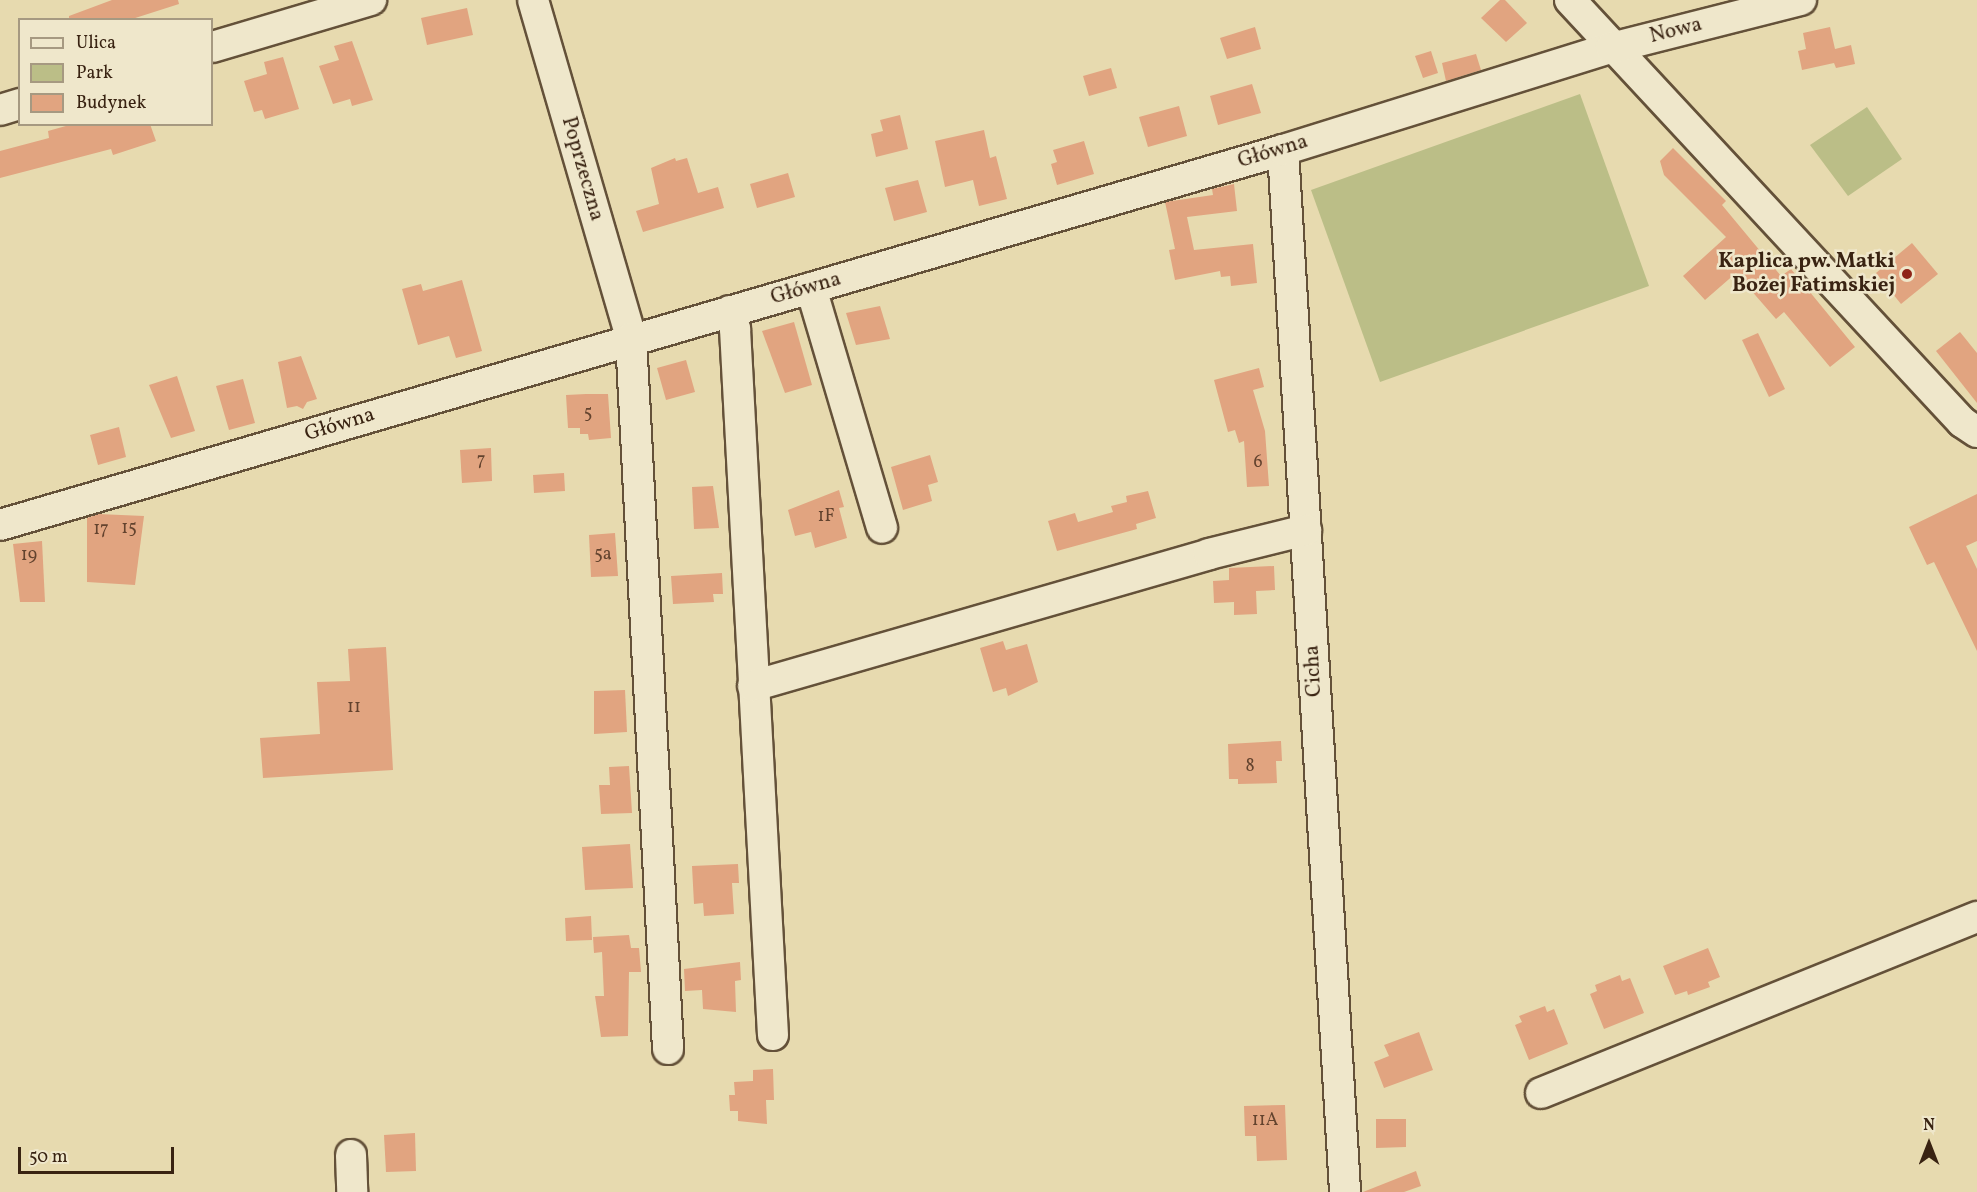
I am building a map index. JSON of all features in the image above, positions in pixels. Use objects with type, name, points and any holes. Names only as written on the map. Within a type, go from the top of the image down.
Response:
[{"type":"street","points":[[213,47],[371,0]]},
{"type":"street","name":"Poprzeczna","points":[[533,0],[631,338],[668,1049]]},
{"type":"street","points":[[1570,0],[1611,48],[1962,422],[1977,432]]},
{"type":"street","name":"Nowa","points":[[1611,48],[1802,0]]},
{"type":"street","name":"Główna","points":[[0,525],[631,338],[1283,150],[1611,48]]},
{"type":"street","points":[[0,110],[18,105]]},
{"type":"street","name":"Cicha","points":[[1283,150],[1345,1192]]},
{"type":"street","points":[[810,288],[882,528]]},
{"type":"street","points":[[730,311],[735,328],[773,1035]]},
{"type":"street","points":[[753,686],[1209,554],[1306,531]]},
{"type":"street","points":[[1541,1093],[1977,917]]},
{"type":"street","points":[[351,1155],[352,1192]]},
{"type":"green space","points":[[1580,94],[1649,286],[1380,382],[1311,190]]},
{"type":"green space","points":[[1867,107],[1902,159],[1848,196],[1810,145]]},
{"type":"building","points":[[112,0],[178,0],[179,4],[135,18],[69,18],[69,16]]},
{"type":"building","points":[[1500,0],[1505,0],[1527,23],[1506,42],[1481,18]]},
{"type":"building","points":[[467,8],[473,35],[427,45],[421,18]]},
{"type":"building","points":[[1255,27],[1261,49],[1227,59],[1220,38]]},
{"type":"building","points":[[1830,27],[1835,49],[1851,45],[1855,64],[1836,68],[1834,63],[1802,70],[1798,51],[1806,49],[1803,33]]},
{"type":"building","points":[[352,41],[373,100],[352,106],[350,99],[333,104],[319,66],[339,60],[334,46]]},
{"type":"building","points":[[1431,51],[1438,73],[1423,78],[1415,56]]},
{"type":"building","points":[[1476,54],[1481,70],[1446,81],[1442,63]]},
{"type":"building","points":[[283,57],[299,109],[265,119],[262,110],[254,112],[244,81],[267,74],[264,62]]},
{"type":"building","points":[[1111,68],[1117,88],[1089,96],[1083,76]]},
{"type":"building","points":[[1252,84],[1261,113],[1218,125],[1210,96]]},
{"type":"building","points":[[1179,106],[1187,136],[1148,147],[1139,117]]},
{"type":"building","points":[[900,115],[908,149],[876,157],[871,134],[883,131],[880,120]]},
{"type":"building","points":[[66,126],[151,126],[156,141],[113,155],[111,149],[0,178],[0,151],[49,138],[48,131]]},
{"type":"building","points":[[984,130],[990,158],[996,156],[1007,199],[979,206],[973,180],[945,187],[935,141]]},
{"type":"building","points":[[1084,141],[1094,174],[1057,185],[1051,164],[1057,162],[1053,150]]},
{"type":"building","points":[[1673,148],[1726,201],[1722,205],[1781,276],[1791,269],[1855,347],[1830,367],[1784,312],[1776,319],[1736,273],[1705,300],[1683,276],[1726,237],[1664,175],[1660,161]]},
{"type":"building","points":[[675,158],[676,161],[687,158],[698,193],[718,187],[724,208],[643,232],[636,211],[659,204],[651,168]]},
{"type":"building","points":[[788,173],[795,197],[757,208],[750,184]]},
{"type":"building","points":[[918,180],[927,212],[894,221],[885,188]]},
{"type":"building","points":[[1234,184],[1237,211],[1187,217],[1194,250],[1253,244],[1257,283],[1231,286],[1230,276],[1221,277],[1220,271],[1175,280],[1169,250],[1175,249],[1165,202],[1213,195],[1212,189]]},
{"type":"building","name":"Kaplica pw. Matki Bożej Fatimskiej","points":[[1912,243],[1938,274],[1901,304],[1876,273]]},
{"type":"building","points":[[462,280],[482,351],[456,358],[449,336],[418,345],[402,289],[421,284],[423,291]]},
{"type":"building","points":[[880,306],[890,339],[856,345],[846,313]]},
{"type":"building","points":[[794,322],[812,385],[785,393],[762,331]]},
{"type":"building","points":[[1960,332],[1977,353],[1977,403],[1936,351]]},
{"type":"building","points":[[1758,333],[1785,389],[1769,397],[1742,340]]},
{"type":"building","points":[[301,356],[317,399],[307,402],[303,409],[297,406],[287,408],[278,362]]},
{"type":"building","points":[[686,360],[695,392],[666,400],[657,368]]},
{"type":"building","points":[[1259,368],[1264,387],[1253,390],[1265,431],[1269,486],[1247,487],[1244,441],[1239,443],[1235,430],[1228,432],[1214,380]]},
{"type":"building","points":[[177,376],[195,431],[171,438],[149,385]]},
{"type":"building","points":[[243,379],[255,423],[229,430],[216,386]]},
{"type":"building","points":[[608,394],[611,438],[589,440],[588,434],[580,434],[580,428],[568,428],[566,395]]},
{"type":"building","points":[[119,427],[126,457],[98,465],[90,435]]},
{"type":"building","points":[[491,448],[492,481],[462,483],[460,450]]},
{"type":"building","points":[[930,455],[938,482],[928,485],[932,501],[903,510],[891,467]]},
{"type":"building","points":[[564,473],[565,491],[534,493],[533,475]]},
{"type":"building","points":[[713,486],[719,528],[694,529],[692,487]]},
{"type":"building","points":[[839,490],[844,507],[839,508],[847,538],[815,548],[811,532],[795,536],[788,510]]},
{"type":"building","points":[[1148,491],[1156,518],[1136,524],[1137,529],[1057,551],[1048,521],[1075,513],[1078,522],[1113,512],[1111,506],[1127,502],[1126,496]]},
{"type":"building","points":[[1977,494],[1977,541],[1966,546],[1977,569],[1977,651],[1934,562],[1927,565],[1909,527]]},
{"type":"building","points":[[98,514],[144,516],[135,585],[87,582],[87,518]]},
{"type":"building","points":[[615,533],[618,576],[591,577],[589,535]]},
{"type":"building","points":[[42,541],[45,602],[20,602],[13,544]]},
{"type":"building","points":[[1274,566],[1275,590],[1256,591],[1257,614],[1234,615],[1234,602],[1214,603],[1213,581],[1229,580],[1229,568]]},
{"type":"building","points":[[722,573],[723,594],[713,594],[714,602],[673,604],[671,576]]},
{"type":"building","points":[[1003,641],[1006,650],[1027,644],[1038,682],[1008,696],[1006,688],[993,692],[980,648]]},
{"type":"building","points":[[386,647],[393,770],[263,778],[260,738],[320,734],[317,682],[350,681],[348,649]]},
{"type":"building","points":[[625,690],[627,732],[594,734],[594,691]]},
{"type":"building","points":[[1281,741],[1282,761],[1276,761],[1277,783],[1238,784],[1238,779],[1229,779],[1228,744]]},
{"type":"building","points":[[629,766],[632,813],[601,814],[599,785],[610,785],[609,767]]},
{"type":"building","points":[[630,844],[633,888],[585,890],[582,847]]},
{"type":"building","points":[[738,864],[739,883],[732,883],[734,914],[704,916],[703,903],[694,904],[692,866]]},
{"type":"building","points":[[591,916],[592,940],[566,941],[565,918]]},
{"type":"building","points":[[629,935],[631,948],[639,948],[641,972],[629,972],[628,1036],[601,1037],[595,996],[604,996],[602,952],[594,953],[593,937]]},
{"type":"building","points":[[1708,948],[1720,977],[1708,982],[1710,987],[1688,995],[1687,991],[1675,995],[1663,966]]},
{"type":"building","points":[[740,962],[741,980],[735,981],[736,1012],[703,1009],[702,990],[685,991],[684,969]]},
{"type":"building","points":[[1620,975],[1622,981],[1630,978],[1644,1013],[1604,1029],[1590,994],[1597,991],[1595,985]]},
{"type":"building","points":[[1545,1006],[1547,1012],[1554,1009],[1568,1044],[1529,1060],[1515,1025],[1522,1022],[1519,1016]]},
{"type":"building","points":[[1419,1032],[1433,1070],[1384,1088],[1374,1062],[1389,1056],[1384,1045]]},
{"type":"building","points":[[773,1069],[774,1100],[766,1100],[767,1124],[738,1121],[738,1111],[730,1111],[729,1095],[735,1095],[734,1082],[753,1081],[753,1070]]},
{"type":"building","points":[[1285,1105],[1287,1160],[1257,1161],[1256,1136],[1245,1136],[1244,1106]]},
{"type":"building","points":[[1376,1119],[1406,1119],[1406,1147],[1376,1148]]},
{"type":"building","points":[[415,1133],[416,1171],[386,1172],[384,1135]]},
{"type":"building","points":[[1416,1171],[1421,1186],[1404,1192],[1363,1192]]},
{"type":"place","name":"Kaplica pw. Matki Bożej Fatimskiej","points":[[1907,274]]}]
